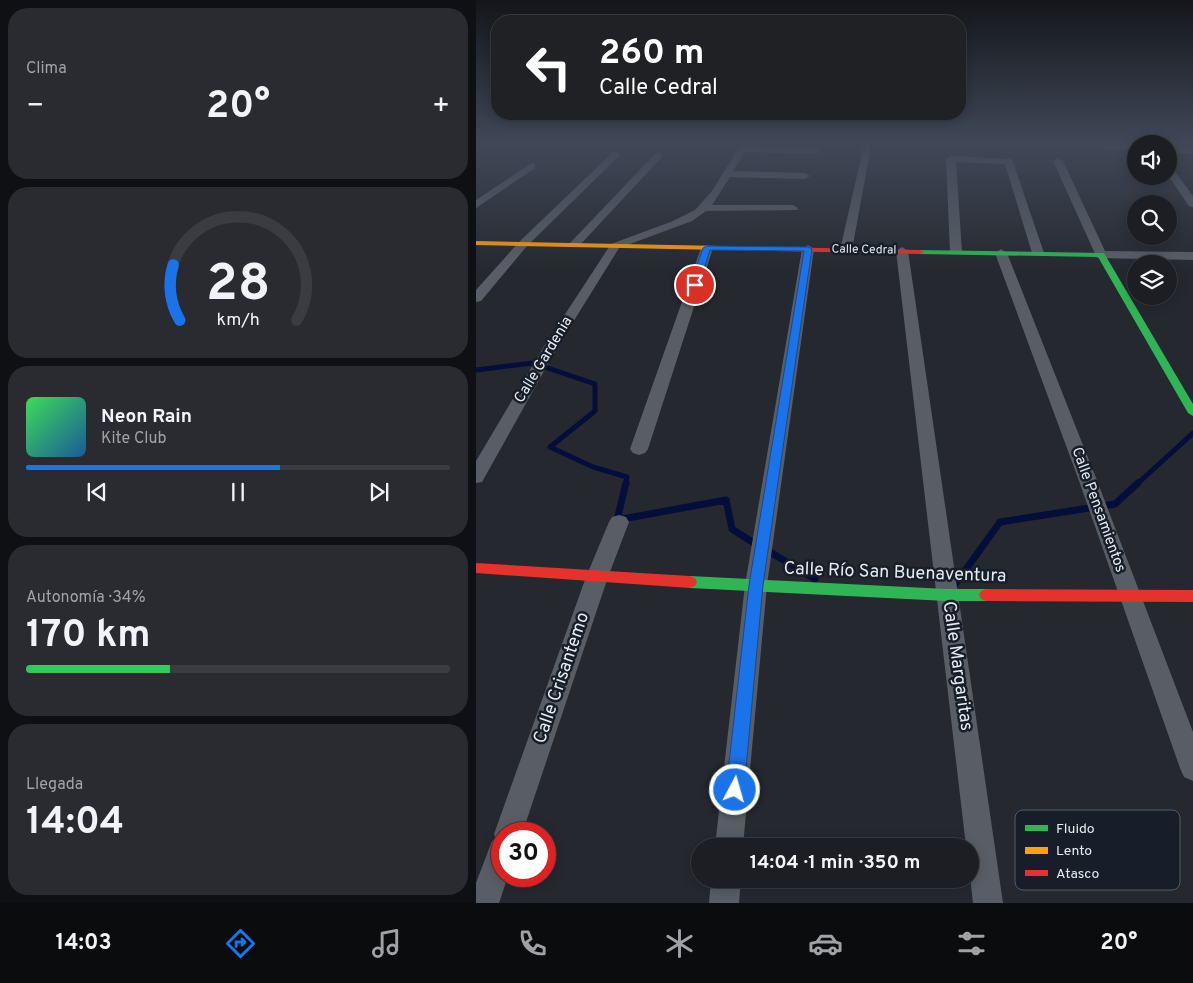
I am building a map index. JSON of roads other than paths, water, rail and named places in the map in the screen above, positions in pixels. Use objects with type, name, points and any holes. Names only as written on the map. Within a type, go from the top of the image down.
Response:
[{"type":"street","points":[[476,205],[503,186]]},
{"type":"street","points":[[476,298],[523,244],[583,186]]},
{"type":"street","points":[[574,245],[630,186]]},
{"type":"street","points":[[615,246],[632,237],[685,220],[706,208],[720,186]]},
{"type":"street","points":[[846,250],[860,186]]},
{"type":"street","points":[[952,186],[956,252]]},
{"type":"street","points":[[1017,186],[1038,253]]},
{"type":"street","points":[[1070,186],[1101,255],[1193,413]]},
{"type":"street","points":[[1181,186],[1193,204]]},
{"type":"street","points":[[706,208],[793,208]]},
{"type":"street","name":"Calle Cedral","points":[[476,243],[1193,256]]},
{"type":"street","name":"Calle Gardenia","points":[[476,476],[550,348],[615,246]]},
{"type":"street","points":[[639,449],[707,248]]},
{"type":"street","points":[[731,838],[758,574],[808,249]]},
{"type":"street","name":"Calle Margaritas","points":[[902,251],[988,903]]},
{"type":"street","name":"Calle Pensamientos","points":[[1001,253],[1087,478],[1193,768]]},
{"type":"street","name":"Calle Crisantemo","points":[[512,822],[597,577],[618,522]]},
{"type":"street","name":"Calle Río San Buenaventura","points":[[476,568],[597,577],[758,574],[1130,596],[1193,596]]},
{"type":"street","points":[[484,903],[491,883]]},
{"type":"street","points":[[724,903],[725,888]]},
{"type":"waterway","points":[[476,370],[533,363],[595,384],[595,411],[550,447],[593,467],[627,477],[625,485]]},
{"type":"waterway","points":[[1136,485],[1193,433]]},
{"type":"waterway","points":[[626,483],[617,520],[726,500],[732,529],[757,545]]},
{"type":"waterway","points":[[954,586],[1000,522],[1115,504],[1138,483]]},
{"type":"waterway","points":[[765,549],[815,579]]}]
